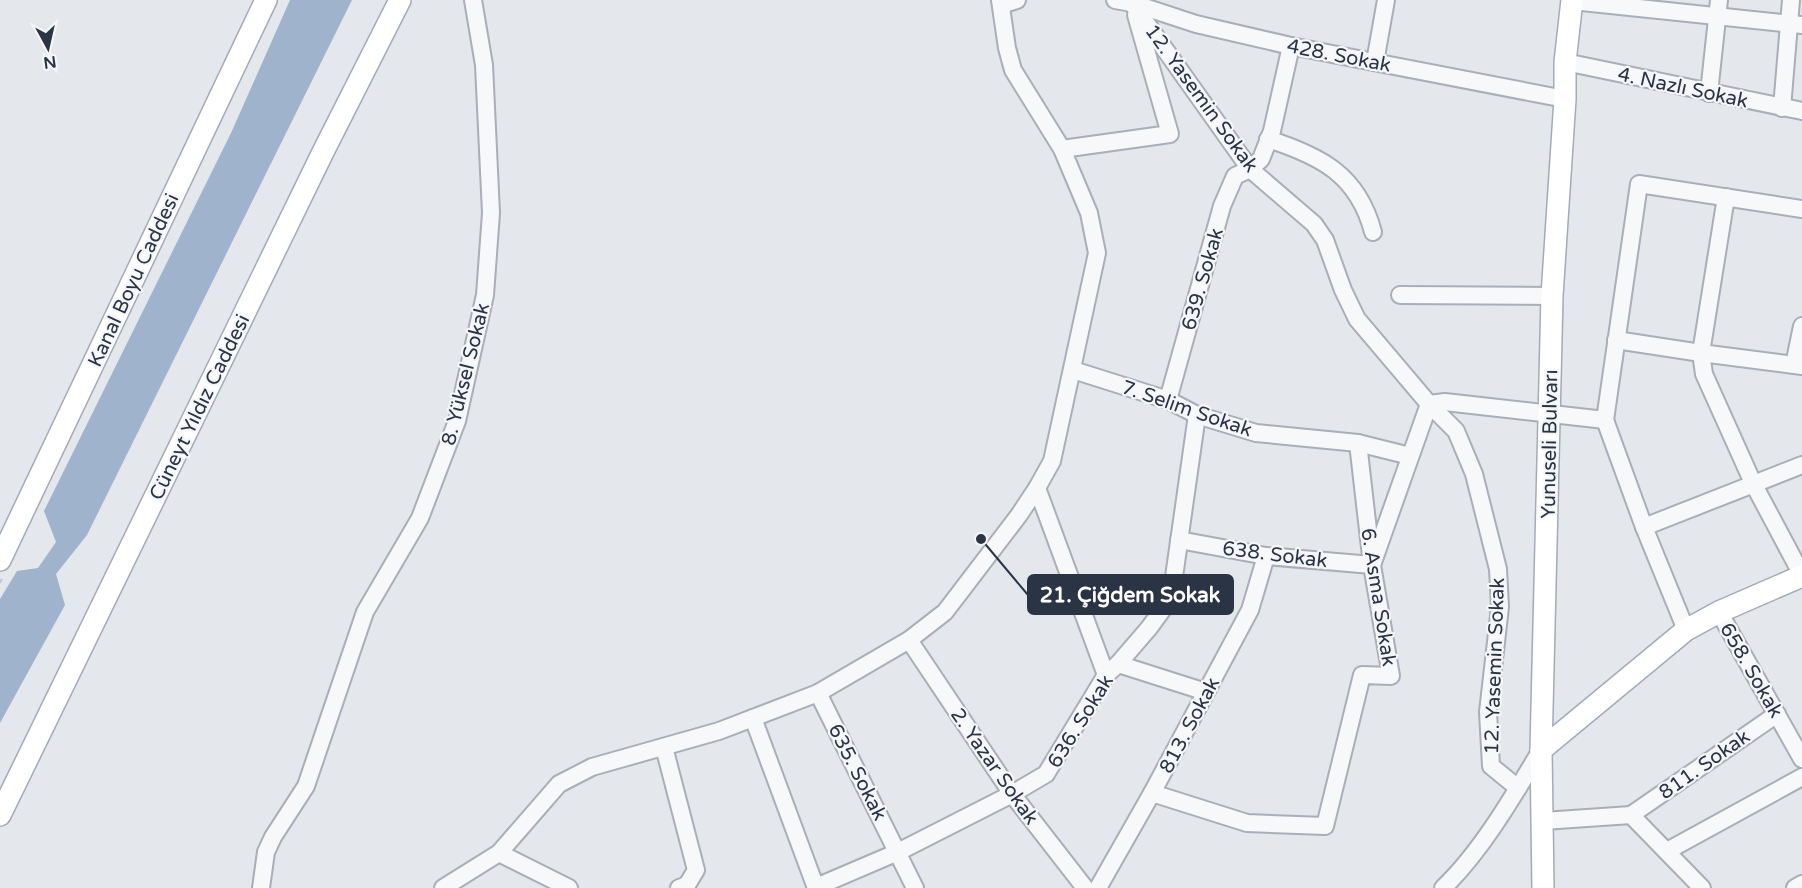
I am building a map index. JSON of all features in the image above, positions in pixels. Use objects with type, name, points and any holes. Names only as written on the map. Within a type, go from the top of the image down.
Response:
[{"type":"main road","name":"Kanal Boyu Caddesi","points":[[0,560],[266,0]]},
{"type":"main road","name":"Cüneyt Yıldız Caddesi","points":[[0,815],[318,162],[400,0]]},
{"type":"main road","name":"Yunuseli Bulvarı","points":[[1543,888],[1541,750],[1552,296],[1565,99],[1565,62],[1572,0]]},
{"type":"main road","points":[[1541,750],[1686,630],[1719,612],[1802,575]]},
{"type":"street","name":"8. Yüksel Sokak","points":[[261,888],[266,852],[306,786],[365,612],[420,518],[457,421],[485,295],[491,213],[484,65],[473,0]]},
{"type":"street","points":[[1375,62],[1386,0]]},
{"type":"street","points":[[1572,0],[1718,8],[1795,24]]},
{"type":"street","points":[[1782,108],[1795,24],[1791,0]]},
{"type":"street","points":[[1062,149],[1170,134],[1128,1]]},
{"type":"street","name":"428. Sokak","points":[[1128,1],[1196,24],[1291,46],[1565,99]]},
{"type":"street","name":"12. Yasemin Sokak","points":[[1128,1],[1250,168],[1314,224],[1325,240],[1343,290],[1357,319],[1429,404],[1456,431],[1469,463],[1498,570],[1500,607],[1488,711],[1491,766],[1518,788]]},
{"type":"street","points":[[443,888],[499,853],[559,784],[592,767],[719,731],[818,693],[909,640],[945,612],[1037,488],[1052,461],[1097,253],[1089,213],[1062,149],[1013,70],[1007,48],[1006,2]]},
{"type":"street","points":[[1709,93],[1718,8]]},
{"type":"street","name":"639. Sokak","points":[[1168,400],[1222,206],[1235,176],[1261,159],[1291,46]]},
{"type":"street","name":"4. Nazlı Sokak","points":[[1565,62],[1802,111]]},
{"type":"street","points":[[1268,139],[1287,145],[1325,163],[1344,177],[1362,201],[1373,232]]},
{"type":"street","points":[[1686,630],[1644,527],[1605,420],[1639,184],[1802,208]]},
{"type":"street","points":[[1726,197],[1701,353],[1704,374],[1753,483],[1802,575]]},
{"type":"street","points":[[1401,296],[1552,296]]},
{"type":"street","points":[[1616,340],[1798,365],[1802,326]]},
{"type":"street","name":"7. Selim Sokak","points":[[1073,370],[1168,400],[1197,415],[1256,433],[1358,443],[1410,456]]},
{"type":"street","points":[[1372,565],[1429,404],[1445,402],[1605,420]]},
{"type":"street","name":"636. Sokak","points":[[898,852],[1012,794],[1046,774],[1112,669],[1171,598],[1197,415]]},
{"type":"street","name":"6. Asma Sokak","points":[[1152,793],[1247,823],[1326,826],[1362,675],[1391,676],[1372,565],[1358,443]]},
{"type":"street","points":[[1644,527],[1802,465]]},
{"type":"street","points":[[1037,488],[1112,669],[1206,692]]},
{"type":"street","name":"638. Sokak","points":[[1179,540],[1266,556],[1372,565]]},
{"type":"street","name":"813. Sokak","points":[[1098,888],[1152,793],[1250,610],[1266,556]]},
{"type":"street","name":"658. Sokak","points":[[1719,612],[1802,759]]},
{"type":"street","name":"2. Yazar Sokak","points":[[909,640],[1012,794],[1084,888]]},
{"type":"street","name":"635. Sokak","points":[[818,693],[915,888]]},
{"type":"street","name":"811. Sokak","points":[[1631,815],[1777,714]]},
{"type":"street","points":[[753,718],[816,887],[898,852]]},
{"type":"street","points":[[664,747],[696,870],[687,885],[679,888]]},
{"type":"street","points":[[1443,888],[1461,871],[1541,750]]},
{"type":"street","points":[[1667,851],[1802,777]]},
{"type":"street","points":[[1543,821],[1631,815],[1702,888]]},
{"type":"street","points":[[499,853],[569,888]]},
{"type":"street","points":[[1794,888],[1802,884]]},
{"type":"water","points":[[290,0],[352,0],[87,535],[56,574],[65,605],[0,723],[0,599],[17,571],[38,568],[56,542],[44,511],[231,133]]},
{"type":"place","name":"21. Çiğdem Sokak","points":[[981,539]]}]
